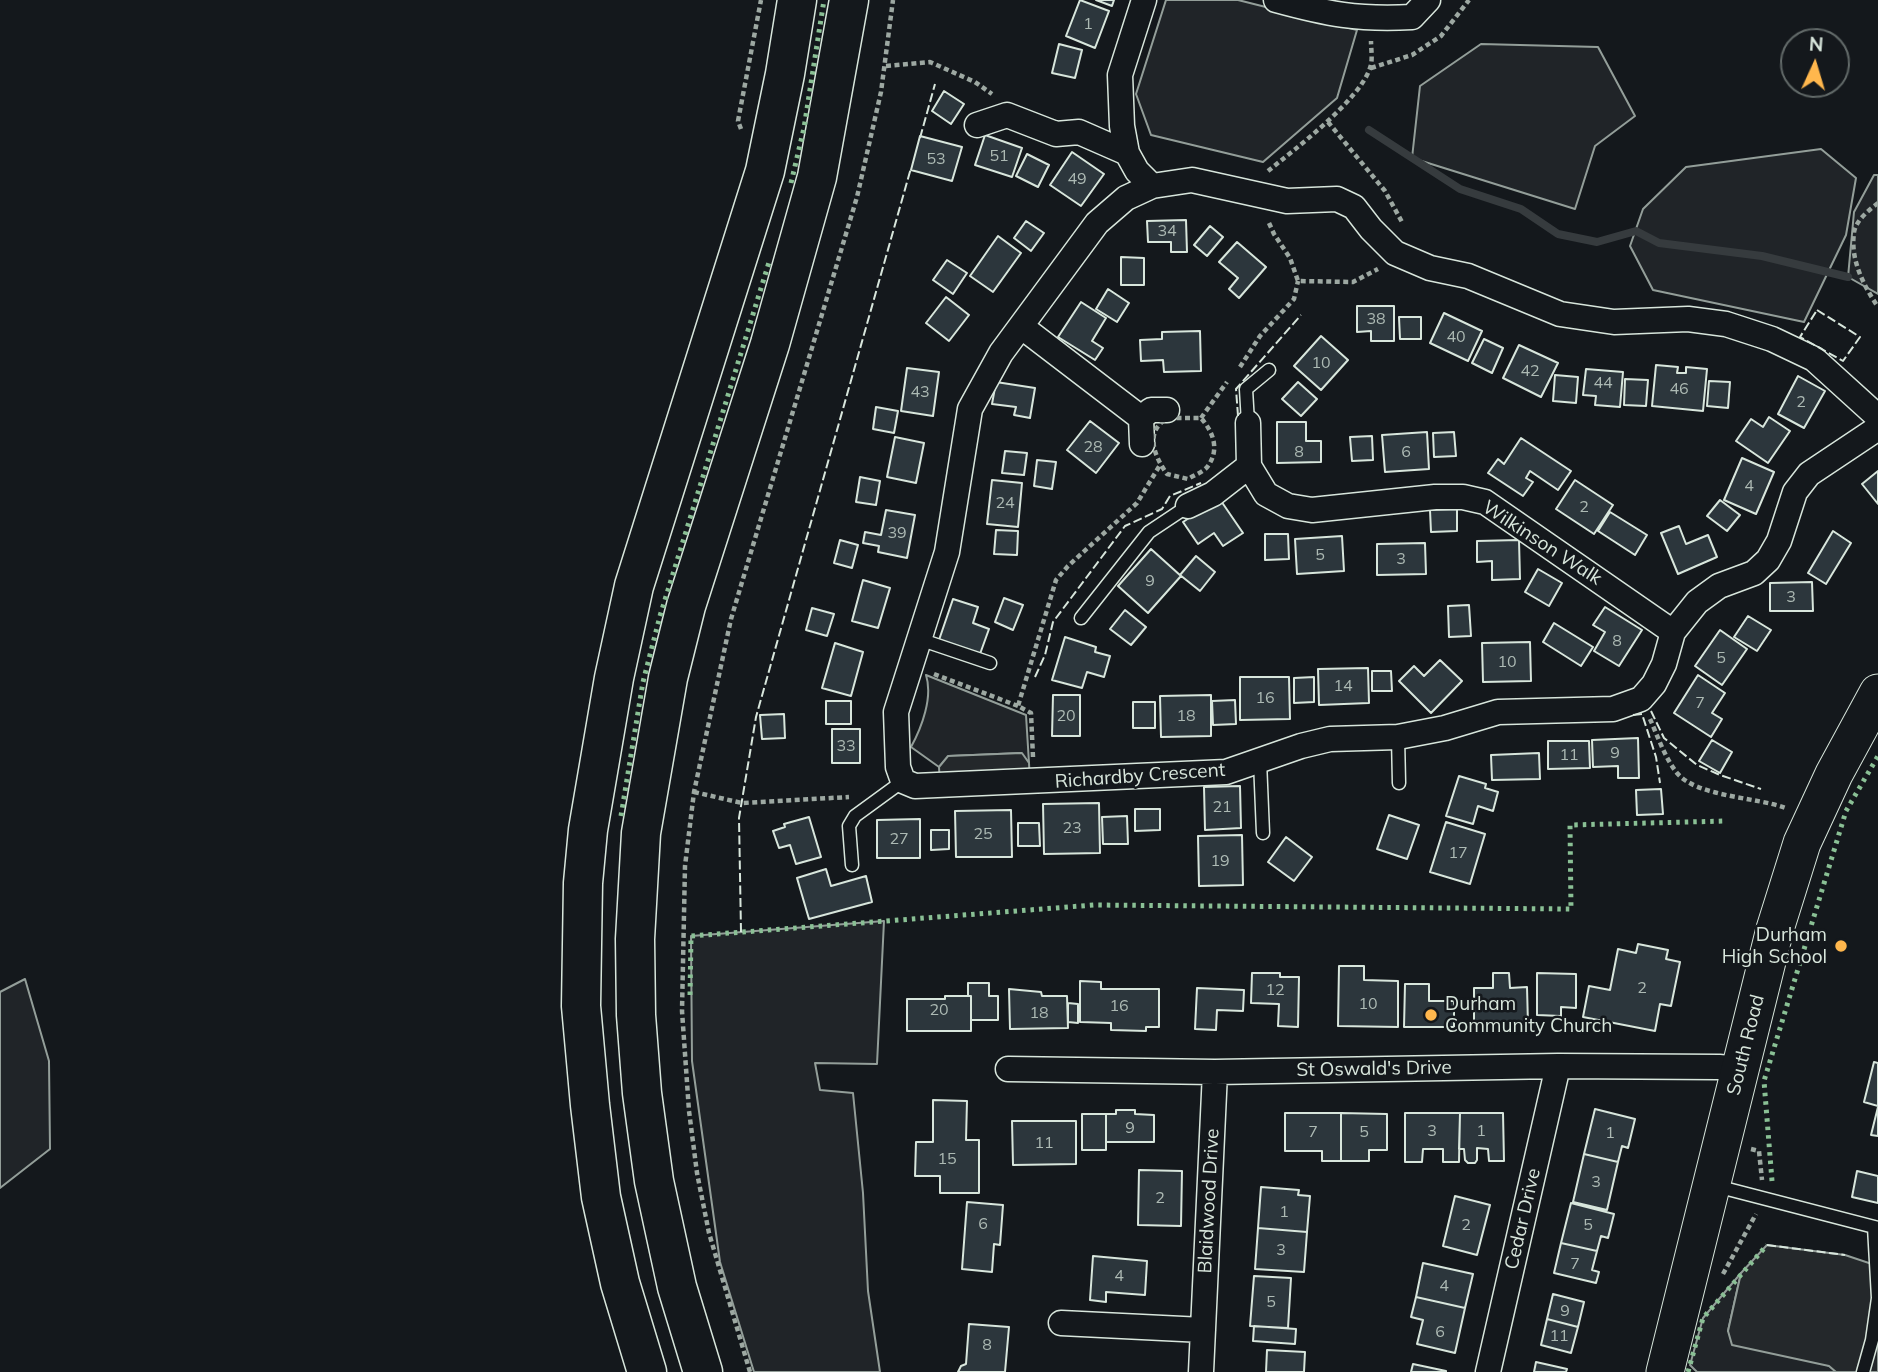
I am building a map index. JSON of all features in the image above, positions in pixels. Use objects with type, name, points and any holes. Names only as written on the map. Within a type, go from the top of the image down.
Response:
[{"type":"highway","points":[[647,1372],[620,1283],[601,1197],[590,1105],[581,1006],[583,883],[588,831],[614,678],[634,586],[765,171],[797,0]]},
{"type":"highway","points":[[704,1372],[677,1287],[653,1181],[642,1093],[636,1015],[635,939],[641,833],[668,678],[686,606],[770,344],[817,177],[849,0]]},
{"type":"main road","name":"South Road","points":[[1665,1372],[1775,929],[1802,843],[1878,693]]},
{"type":"street","points":[[1144,0],[1120,75],[1122,126],[1127,153],[1137,171],[1152,186]]},
{"type":"street","points":[[1276,0],[1328,14],[1372,19],[1412,17],[1428,0]]},
{"type":"street","points":[[977,125],[1007,115],[1056,134],[1079,132],[1127,153]]},
{"type":"street","points":[[894,788],[898,767],[896,712],[947,552],[970,409],[986,375],[1001,353],[1097,223],[1126,198],[1152,186],[1192,180],[1287,201],[1337,199],[1354,207],[1395,253],[1430,268],[1468,276],[1560,314],[1614,322],[1688,318],[1726,324],[1772,338],[1814,359],[1878,417]]},
{"type":"street","points":[[1022,327],[1141,418]]},
{"type":"street","points":[[1141,418],[1151,410],[1167,410]]},
{"type":"street","points":[[1141,418],[1142,444]]},
{"type":"street","points":[[1188,506],[1213,494],[1249,466],[1248,423]]},
{"type":"street","points":[[1641,699],[1659,674],[1674,632],[1697,602],[1720,586],[1754,573],[1768,560],[1779,541],[1795,492],[1809,474],[1878,428]]},
{"type":"street","name":"Wilkinson Walk","points":[[1249,466],[1266,494],[1288,506],[1312,510],[1444,497],[1463,497],[1485,502],[1674,632]]},
{"type":"street","name":"Richardby Crescent","points":[[894,788],[1226,772],[1330,739],[1398,737],[1445,728],[1498,712],[1614,709],[1641,699]]},
{"type":"street","name":"St Oswald's Drive","points":[[1008,1069],[1215,1072],[1558,1066],[1740,1069]]},
{"type":"street","name":"Cedar Drive","points":[[1488,1372],[1558,1066]]},
{"type":"street","name":"Blaidwood Drive","points":[[1200,1372],[1215,1072]]},
{"type":"street","points":[[1061,1323],[1203,1330]]},
{"type":"lane","points":[[1248,423],[1246,389],[1269,370]]},
{"type":"lane","points":[[1081,618],[1149,532],[1188,506]]},
{"type":"lane","points":[[919,639],[990,663]]},
{"type":"lane","points":[[1398,737],[1399,783]]},
{"type":"lane","points":[[1260,761],[1263,833]]},
{"type":"lane","points":[[852,865],[849,826],[855,816],[894,788]]},
{"type":"lane","points":[[1711,1184],[1876,1227],[1878,1298],[1872,1340],[1863,1372]]},
{"type":"path","points":[[742,133],[738,121],[761,0]]},
{"type":"path","points":[[750,1372],[709,1233],[689,1111],[682,1011],[685,866],[694,792],[731,619],[857,197],[886,66],[893,0]]},
{"type":"path","points":[[886,66],[930,62],[975,82]]},
{"type":"path","points":[[1263,195],[1266,172],[1328,122],[1358,88],[1371,68]]},
{"type":"path","points":[[1328,122],[1385,191],[1404,224]]},
{"type":"path","points":[[1237,370],[1260,336],[1294,299],[1298,281],[1290,258],[1265,214],[1238,189]]},
{"type":"path","points":[[1878,203],[1866,213],[1854,231],[1856,261],[1865,287],[1878,307]]},
{"type":"path","points":[[1298,281],[1353,282],[1381,268],[1395,253]]},
{"type":"path","points":[[1201,418],[1229,379]]},
{"type":"path","points":[[1168,418],[1201,418],[1209,427],[1216,447],[1208,468],[1188,479],[1167,474],[1152,449],[1153,435],[1159,423],[1168,418]]},
{"type":"path","points":[[910,665],[1018,706]]},
{"type":"path","points":[[1641,699],[1670,762],[1678,775],[1692,785],[1710,792],[1777,805],[1813,819]]},
{"type":"path","points":[[694,792],[742,803],[894,788]]},
{"type":"shaded area","points":[[1166,0],[1238,0],[1357,30],[1337,98],[1263,162],[1151,135],[1136,94]]},
{"type":"shaded area","points":[[1481,44],[1598,47],[1635,116],[1595,146],[1575,209],[1412,158],[1420,86]]},
{"type":"shaded area","points":[[1821,149],[1856,178],[1846,235],[1804,322],[1653,290],[1630,246],[1643,209],[1686,167]]},
{"type":"shaded area","points":[[1874,175],[1878,175],[1878,294],[1848,277],[1854,212]]},
{"type":"shaded area","points":[[926,675],[1026,715],[1029,763],[1021,753],[949,756],[939,767],[911,747],[925,712],[928,693]]},
{"type":"shaded area","points":[[1022,753],[1029,763],[1030,783],[940,786],[939,767],[948,756]]},
{"type":"shaded area","points":[[884,921],[877,1064],[815,1063],[820,1090],[853,1093],[863,1193],[868,1291],[880,1372],[754,1372],[720,1262],[692,1061],[691,936]]},
{"type":"shaded area","points":[[25,979],[49,1061],[50,1149],[0,1188],[0,992]]},
{"type":"shaded area","points":[[1767,1245],[1845,1255],[1878,1266],[1878,1372],[1836,1372],[1829,1366],[1732,1345],[1728,1331],[1741,1273]]},
{"type":"shaded area","points":[[1741,1273],[1728,1331],[1830,1366],[1836,1372],[1697,1372],[1690,1365],[1703,1318]]},
{"type":"building","points":[[1080,0],[1109,11],[1095,48],[1066,36]]},
{"type":"building","points":[[1096,0],[1114,0],[1112,6]]},
{"type":"building","points":[[1059,44],[1082,50],[1075,78],[1052,73]]},
{"type":"building","points":[[944,91],[964,104],[951,124],[932,111]]},
{"type":"building","points":[[985,135],[1022,148],[1012,177],[975,165]]},
{"type":"building","points":[[920,136],[962,147],[952,181],[911,170]]},
{"type":"building","points":[[1072,152],[1104,174],[1081,206],[1050,185]]},
{"type":"building","points":[[1027,154],[1049,165],[1038,187],[1016,176]]},
{"type":"building","points":[[1186,220],[1187,252],[1171,252],[1171,242],[1148,242],[1147,221]]},
{"type":"building","points":[[1026,221],[1044,233],[1031,251],[1014,238]]},
{"type":"building","points":[[1210,226],[1223,237],[1207,256],[1194,245]]},
{"type":"building","points":[[998,236],[1021,253],[993,292],[970,276]]},
{"type":"building","points":[[1237,242],[1266,267],[1239,298],[1229,289],[1238,278],[1219,262]]},
{"type":"building","points":[[1121,257],[1144,258],[1144,285],[1121,285]]},
{"type":"building","points":[[947,260],[967,273],[953,294],[933,280]]},
{"type":"building","points":[[1108,289],[1129,303],[1117,322],[1096,309]]},
{"type":"building","points":[[946,297],[969,315],[949,341],[926,323]]},
{"type":"building","points":[[1081,302],[1106,318],[1092,341],[1103,348],[1095,360],[1058,337]]},
{"type":"building","points":[[1357,306],[1394,306],[1394,341],[1371,341],[1371,331],[1357,332]]},
{"type":"building","points":[[1444,313],[1482,331],[1468,361],[1430,343]]},
{"type":"building","points":[[1399,317],[1421,317],[1421,339],[1400,339]]},
{"type":"building","points":[[1200,331],[1201,371],[1164,372],[1163,360],[1141,361],[1140,340],[1162,339],[1162,332]]},
{"type":"building","points":[[1321,336],[1348,360],[1321,390],[1294,366]]},
{"type":"building","points":[[1484,339],[1503,348],[1492,373],[1472,363]]},
{"type":"building","points":[[1519,345],[1558,363],[1541,397],[1503,378]]},
{"type":"building","points":[[1656,365],[1678,367],[1677,373],[1686,373],[1686,367],[1707,369],[1703,411],[1652,406]]},
{"type":"building","points":[[907,368],[939,372],[933,416],[901,411]]},
{"type":"building","points":[[1586,369],[1623,372],[1620,407],[1595,405],[1596,396],[1583,395]]},
{"type":"building","points":[[1555,375],[1578,377],[1576,403],[1553,401]]},
{"type":"building","points":[[1798,376],[1825,391],[1804,428],[1778,414]]},
{"type":"building","points":[[1625,379],[1648,380],[1646,406],[1624,405]]},
{"type":"building","points":[[1709,381],[1730,382],[1728,408],[1707,406]]},
{"type":"building","points":[[996,382],[1035,388],[1030,418],[1014,415],[1016,407],[992,404]]},
{"type":"building","points":[[1298,382],[1317,399],[1301,416],[1282,399]]},
{"type":"building","points":[[876,407],[898,411],[894,433],[873,429]]},
{"type":"building","points":[[1769,417],[1790,431],[1768,463],[1736,441],[1751,419],[1763,427]]},
{"type":"building","points":[[1090,421],[1119,443],[1096,473],[1067,450]]},
{"type":"building","points":[[1277,422],[1306,422],[1306,441],[1321,441],[1321,462],[1277,463]]},
{"type":"building","points":[[1427,432],[1429,469],[1385,472],[1382,435]]},
{"type":"building","points":[[1454,432],[1456,456],[1434,457],[1433,433]]},
{"type":"building","points":[[1372,436],[1373,460],[1352,461],[1350,437]]},
{"type":"building","points":[[895,437],[924,443],[916,483],[887,477]]},
{"type":"building","points":[[1521,438],[1571,471],[1558,490],[1530,471],[1526,478],[1533,482],[1523,496],[1488,473],[1498,459],[1504,464]]},
{"type":"building","points":[[1005,451],[1027,453],[1024,475],[1002,473]]},
{"type":"building","points":[[1742,458],[1774,472],[1756,514],[1724,500]]},
{"type":"building","points":[[1037,460],[1056,462],[1052,489],[1034,486]]},
{"type":"building","points":[[1878,471],[1878,504],[1862,484]]},
{"type":"building","points":[[860,477],[880,481],[876,505],[856,502]]},
{"type":"building","points":[[992,480],[1022,483],[1018,527],[987,524]]},
{"type":"building","points":[[1575,480],[1613,505],[1594,534],[1556,509]]},
{"type":"building","points":[[1219,498],[1243,533],[1223,546],[1214,533],[1198,544],[1183,522]]},
{"type":"building","points":[[1720,500],[1740,515],[1727,531],[1707,516]]},
{"type":"building","points":[[1457,509],[1457,531],[1431,532],[1430,510]]},
{"type":"building","points":[[886,510],[915,515],[907,558],[878,552],[879,546],[863,543],[865,532],[881,535]]},
{"type":"building","points":[[1610,512],[1647,535],[1635,555],[1598,531]]},
{"type":"building","points":[[1679,526],[1686,544],[1708,535],[1717,557],[1678,574],[1661,533]]},
{"type":"building","points":[[996,530],[1018,531],[1017,555],[994,554]]},
{"type":"building","points":[[1833,531],[1851,543],[1826,584],[1808,573]]},
{"type":"building","points":[[1265,534],[1288,534],[1289,559],[1265,560]]},
{"type":"building","points":[[1342,536],[1344,571],[1297,574],[1295,539]]},
{"type":"building","points":[[840,540],[858,545],[852,568],[834,563]]},
{"type":"building","points":[[1519,540],[1520,579],[1492,580],[1492,561],[1477,562],[1477,541]]},
{"type":"building","points":[[1425,543],[1426,574],[1377,575],[1377,544]]},
{"type":"building","points":[[1151,549],[1181,576],[1148,613],[1118,586]]},
{"type":"building","points":[[1196,556],[1215,572],[1200,591],[1180,575]]},
{"type":"building","points":[[1538,569],[1562,583],[1549,606],[1525,592]]},
{"type":"building","points":[[863,580],[890,588],[878,628],[852,621]]},
{"type":"building","points":[[1812,582],[1813,611],[1770,611],[1770,583]]},
{"type":"building","points":[[1004,598],[1023,605],[1013,630],[995,622]]},
{"type":"building","points":[[953,599],[978,607],[973,623],[989,629],[980,654],[939,640]]},
{"type":"building","points":[[1469,605],[1471,636],[1449,637],[1448,606]]},
{"type":"building","points":[[1605,607],[1642,630],[1619,666],[1594,651],[1605,632],[1593,625]]},
{"type":"building","points":[[812,608],[834,614],[827,636],[806,630]]},
{"type":"building","points":[[1125,610],[1146,627],[1131,645],[1110,629]]},
{"type":"building","points":[[1748,616],[1771,630],[1757,651],[1734,637]]},
{"type":"building","points":[[1554,623],[1593,647],[1581,666],[1543,642]]},
{"type":"building","points":[[1720,630],[1747,649],[1722,685],[1695,666]]},
{"type":"building","points":[[1065,637],[1096,647],[1095,652],[1110,656],[1104,677],[1087,672],[1082,688],[1052,680]]},
{"type":"building","points":[[1530,642],[1531,681],[1483,682],[1482,643]]},
{"type":"building","points":[[835,643],[863,652],[851,696],[822,688]]},
{"type":"building","points":[[1440,660],[1462,681],[1431,713],[1399,681],[1414,666],[1424,676]]},
{"type":"building","points":[[1368,668],[1369,703],[1319,705],[1318,669]]},
{"type":"building","points":[[1372,671],[1391,671],[1392,691],[1372,691]]},
{"type":"building","points":[[1698,675],[1725,693],[1712,713],[1722,719],[1711,737],[1674,713]]},
{"type":"building","points":[[1240,677],[1289,677],[1290,719],[1240,720]]},
{"type":"building","points":[[1314,677],[1314,702],[1294,703],[1294,678]]},
{"type":"building","points":[[1053,695],[1080,695],[1080,736],[1052,736]]},
{"type":"building","points":[[1211,695],[1211,736],[1161,737],[1160,696]]},
{"type":"building","points":[[1235,700],[1236,724],[1213,725],[1212,701]]},
{"type":"building","points":[[826,701],[851,701],[851,724],[826,724]]},
{"type":"building","points":[[1133,702],[1155,702],[1155,728],[1133,728]]},
{"type":"building","points":[[784,714],[785,738],[762,739],[760,715]]},
{"type":"building","points":[[832,729],[860,729],[860,763],[832,763]]},
{"type":"building","points":[[1638,738],[1639,778],[1618,778],[1618,766],[1593,767],[1592,740]]},
{"type":"building","points":[[1712,740],[1732,752],[1720,773],[1699,761]]},
{"type":"building","points":[[1548,741],[1589,741],[1590,768],[1548,769]]},
{"type":"building","points":[[1539,753],[1540,779],[1492,780],[1491,755]]},
{"type":"building","points":[[1459,776],[1486,784],[1485,788],[1498,792],[1493,811],[1478,806],[1473,824],[1446,816]]},
{"type":"building","points":[[1240,786],[1241,828],[1205,830],[1204,787]]},
{"type":"building","points":[[1661,789],[1663,814],[1637,815],[1636,790]]},
{"type":"building","points":[[1099,803],[1100,853],[1044,854],[1043,804]]},
{"type":"building","points":[[1135,809],[1160,809],[1160,830],[1135,831]]},
{"type":"building","points":[[1011,810],[1012,857],[956,857],[955,811]]},
{"type":"building","points":[[1389,815],[1419,825],[1407,859],[1377,849]]},
{"type":"building","points":[[1127,816],[1128,844],[1103,844],[1102,817]]},
{"type":"building","points":[[809,817],[821,857],[796,864],[790,845],[779,848],[773,831],[785,827],[784,824]]},
{"type":"building","points":[[920,819],[920,858],[877,858],[877,820]]},
{"type":"building","points":[[1446,822],[1485,834],[1470,884],[1430,872]]},
{"type":"building","points":[[1018,823],[1039,823],[1040,846],[1018,846]]},
{"type":"building","points":[[931,830],[949,830],[949,849],[931,850]]},
{"type":"building","points":[[1242,835],[1243,885],[1199,886],[1198,836]]},
{"type":"building","points":[[1286,837],[1312,857],[1294,881],[1268,862]]},
{"type":"building","points":[[826,869],[831,886],[866,876],[872,902],[809,919],[797,878]]},
{"type":"building","points":[[1638,944],[1668,950],[1666,959],[1680,962],[1671,1006],[1660,1004],[1655,1031],[1583,1017],[1589,986],[1610,990],[1618,949],[1636,953]]},
{"type":"building","points":[[1339,966],[1364,966],[1364,980],[1398,981],[1398,1027],[1338,1026]]},
{"type":"building","points":[[1252,973],[1280,973],[1280,977],[1299,977],[1298,1027],[1278,1026],[1279,1004],[1251,1003]]},
{"type":"building","points":[[1493,973],[1509,973],[1510,988],[1527,987],[1528,1025],[1474,1025],[1474,988],[1493,988]]},
{"type":"building","points":[[1537,973],[1576,974],[1576,1008],[1561,1007],[1561,1016],[1537,1015]]},
{"type":"building","points":[[1080,981],[1101,982],[1101,989],[1159,989],[1159,1027],[1146,1027],[1146,1031],[1111,1030],[1111,1023],[1080,1022]]},
{"type":"building","points":[[968,983],[989,983],[989,996],[998,996],[998,1020],[971,1020]]},
{"type":"building","points":[[1405,984],[1429,984],[1429,1001],[1454,1001],[1454,1027],[1404,1027]]},
{"type":"building","points":[[1197,988],[1244,990],[1243,1011],[1217,1010],[1216,1030],[1195,1029]]},
{"type":"building","points":[[1009,989],[1041,992],[1042,996],[1067,996],[1068,1028],[1010,1029]]},
{"type":"building","points":[[945,996],[971,996],[971,1031],[907,1031],[907,999],[945,999]]},
{"type":"building","points":[[1068,1003],[1078,1004],[1078,1023],[1068,1022]]},
{"type":"building","points":[[1874,1062],[1878,1063],[1878,1106],[1864,1102]]},
{"type":"building","points":[[933,1100],[967,1101],[966,1140],[979,1140],[979,1193],[940,1193],[940,1176],[915,1176],[916,1142],[933,1142]]},
{"type":"building","points":[[1878,1107],[1878,1136],[1871,1135]]},
{"type":"building","points":[[1595,1109],[1635,1119],[1628,1148],[1622,1146],[1618,1162],[1584,1154]]},
{"type":"building","points":[[1116,1110],[1135,1110],[1135,1114],[1154,1115],[1154,1142],[1106,1142],[1106,1114],[1116,1114]]},
{"type":"building","points":[[1285,1113],[1341,1113],[1341,1161],[1322,1161],[1322,1151],[1285,1151]]},
{"type":"building","points":[[1341,1113],[1387,1114],[1387,1150],[1369,1150],[1369,1161],[1341,1161]]},
{"type":"building","points":[[1405,1113],[1460,1113],[1459,1162],[1443,1162],[1443,1149],[1423,1149],[1422,1162],[1405,1162]]},
{"type":"building","points":[[1460,1113],[1503,1113],[1504,1161],[1489,1161],[1488,1149],[1477,1148],[1475,1163],[1465,1160],[1464,1149],[1459,1149]]},
{"type":"building","points":[[1082,1114],[1106,1114],[1106,1150],[1082,1150]]},
{"type":"building","points":[[1012,1121],[1076,1121],[1076,1164],[1013,1165]]},
{"type":"building","points":[[1584,1154],[1618,1162],[1607,1210],[1573,1202]]},
{"type":"building","points":[[1139,1170],[1182,1171],[1181,1226],[1138,1225]]},
{"type":"building","points":[[1857,1171],[1878,1176],[1878,1203],[1852,1197]]},
{"type":"building","points":[[1261,1187],[1299,1190],[1298,1195],[1310,1196],[1307,1232],[1258,1228]]},
{"type":"building","points":[[1455,1196],[1490,1205],[1477,1255],[1443,1246]]},
{"type":"building","points":[[967,1202],[1003,1205],[1000,1245],[994,1244],[992,1272],[962,1269]]},
{"type":"building","points":[[1571,1203],[1614,1214],[1608,1238],[1601,1236],[1597,1251],[1561,1243]]},
{"type":"building","points":[[1258,1228],[1307,1232],[1304,1272],[1255,1269]]},
{"type":"building","points":[[1561,1243],[1597,1251],[1592,1270],[1599,1272],[1596,1283],[1554,1273]]},
{"type":"building","points":[[1093,1256],[1147,1261],[1145,1295],[1106,1292],[1106,1302],[1090,1300]]},
{"type":"building","points":[[1423,1263],[1473,1274],[1465,1308],[1416,1297]]},
{"type":"building","points":[[1254,1276],[1291,1278],[1288,1328],[1250,1326]]},
{"type":"building","points":[[1553,1294],[1584,1302],[1578,1327],[1547,1319]]},
{"type":"building","points":[[1416,1297],[1465,1308],[1455,1353],[1417,1344],[1423,1320],[1411,1317]]},
{"type":"building","points":[[1547,1319],[1578,1327],[1571,1353],[1541,1345]]},
{"type":"building","points":[[969,1324],[1009,1327],[1005,1372],[958,1372],[961,1366],[966,1364]]},
{"type":"building","points":[[1254,1326],[1296,1329],[1295,1344],[1253,1341]]},
{"type":"building","points":[[1267,1350],[1305,1352],[1304,1372],[1266,1372]]},
{"type":"building","points":[[1536,1362],[1567,1369],[1566,1372],[1534,1372]]},
{"type":"building","points":[[1413,1364],[1446,1371],[1446,1372],[1411,1372]]},
{"type":"waterway","points":[[1369,130],[1460,189],[1521,209],[1558,234],[1597,242],[1636,231],[1659,243],[1762,256],[1848,277]]},
{"type":"hedge","points":[[791,183],[804,128],[824,0]]},
{"type":"hedge","points":[[621,816],[643,682],[660,616],[770,259]]},
{"type":"hedge","points":[[1772,1181],[1764,1081],[1846,811],[1878,756]]},
{"type":"hedge","points":[[690,995],[691,936],[1094,905],[1571,909],[1570,825],[1727,821]]},
{"type":"hedge","points":[[1688,1372],[1703,1318],[1767,1245]]},
{"type":"fence","points":[[920,138],[935,84]]},
{"type":"fence","points":[[741,932],[739,818],[756,717],[911,168]]},
{"type":"fence","points":[[1817,310],[1860,337],[1843,361],[1800,337],[1817,310]]},
{"type":"fence","points":[[1238,416],[1236,389],[1301,315]]},
{"type":"fence","points":[[1035,677],[1045,655],[1053,622],[1125,526],[1162,509],[1170,496],[1201,483]]},
{"type":"fence","points":[[1651,711],[1664,738],[1697,765],[1761,789]]},
{"type":"fence","points":[[1633,715],[1642,714],[1656,757],[1660,783]]},
{"type":"fence","points":[[1767,1245],[1845,1255]]},
{"type":"place","name":"Durham High School","points":[[1841,946]]},
{"type":"place","name":"Durham Community Church","points":[[1431,1015]]}]
